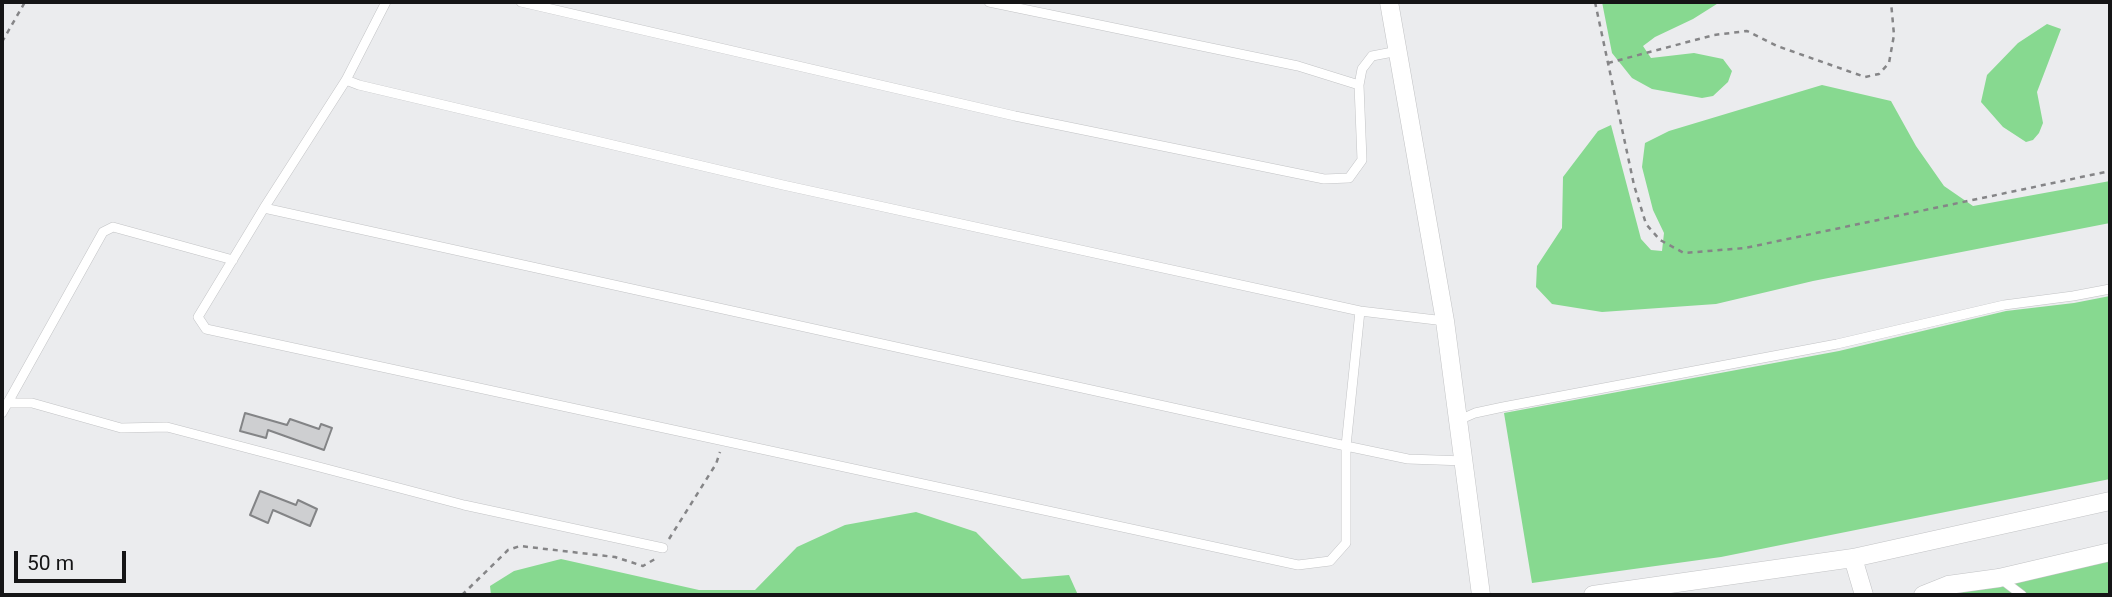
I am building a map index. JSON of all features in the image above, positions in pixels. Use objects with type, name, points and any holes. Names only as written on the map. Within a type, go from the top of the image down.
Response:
[{"type":"street","points":[[1389,2],[1445,321],[1481,595]]},
{"type":"street","points":[[1593,595],[1853,558],[2110,501]]},
{"type":"street","points":[[1923,595],[1948,585],[1999,578],[2110,552]]},
{"type":"street","points":[[1853,558],[1864,595]]},
{"type":"lane","points":[[386,2],[346,80],[198,317],[206,329],[1298,565],[1330,561],[1346,542],[1346,446],[1360,311]]},
{"type":"lane","points":[[521,2],[1015,116],[1324,178],[1349,178],[1362,160],[1359,85],[1362,69],[1373,56],[1398,51]]},
{"type":"lane","points":[[989,2],[1298,66],[1359,85]]},
{"type":"lane","points":[[346,80],[783,185],[1360,311],[1445,321]]},
{"type":"lane","points":[[264,208],[1346,446],[1408,459],[1465,461]]},
{"type":"lane","points":[[2,413],[103,232],[113,228],[233,260]]},
{"type":"lane","points":[[1459,420],[1475,413],[1503,407],[1837,344],[2004,304],[2110,289]]},
{"type":"lane","points":[[7,403],[32,403],[121,428],[167,427],[464,505],[663,548]]},
{"type":"lane","points":[[1999,578],[2022,595]]},
{"type":"path","points":[[2,41],[25,2]]},
{"type":"path","points":[[1595,2],[1634,185],[1646,224],[1660,240],[1684,253],[1745,248],[2110,170]]},
{"type":"path","points":[[1608,63],[1714,35],[1747,31],[1777,46],[1865,77],[1879,74],[1889,64],[1894,35],[1891,2]]},
{"type":"green space","points":[[1602,2],[1720,2],[1643,46],[1651,58],[1694,53],[1723,59],[1732,71],[1728,82],[1713,96],[1702,98],[1652,89],[1632,78],[1612,53]]},
{"type":"green space","points":[[2047,24],[2061,29],[2037,92],[2043,123],[2033,140],[2026,142],[2003,127],[1981,102],[1987,75],[2018,43]]},
{"type":"green space","points":[[1822,85],[1891,101],[1916,146],[1944,186],[1973,206],[2110,181],[2110,223],[1813,281],[1716,304],[1602,312],[1552,304],[1536,287],[1537,266],[1562,228],[1563,177],[1598,131],[1611,125],[1641,239],[1651,250],[1662,251],[1664,233],[1653,210],[1642,167],[1645,143],[1669,131]]},
{"type":"green space","points":[[2110,296],[2110,479],[1721,557],[1532,583],[1504,413],[1839,351],[2006,311]]},
{"type":"green space","points":[[916,512],[976,532],[1022,579],[1069,575],[1078,595],[491,595],[490,586],[514,571],[561,559],[699,590],[755,590],[797,547],[845,525]]},
{"type":"green space","points":[[2110,552],[2110,595],[1923,595]]},
{"type":"building","points":[[245,413],[287,425],[290,419],[319,429],[321,424],[332,428],[324,450],[268,430],[266,438],[240,431]]},
{"type":"building","points":[[260,491],[296,505],[298,500],[317,509],[310,526],[273,510],[268,523],[250,515]]}]
